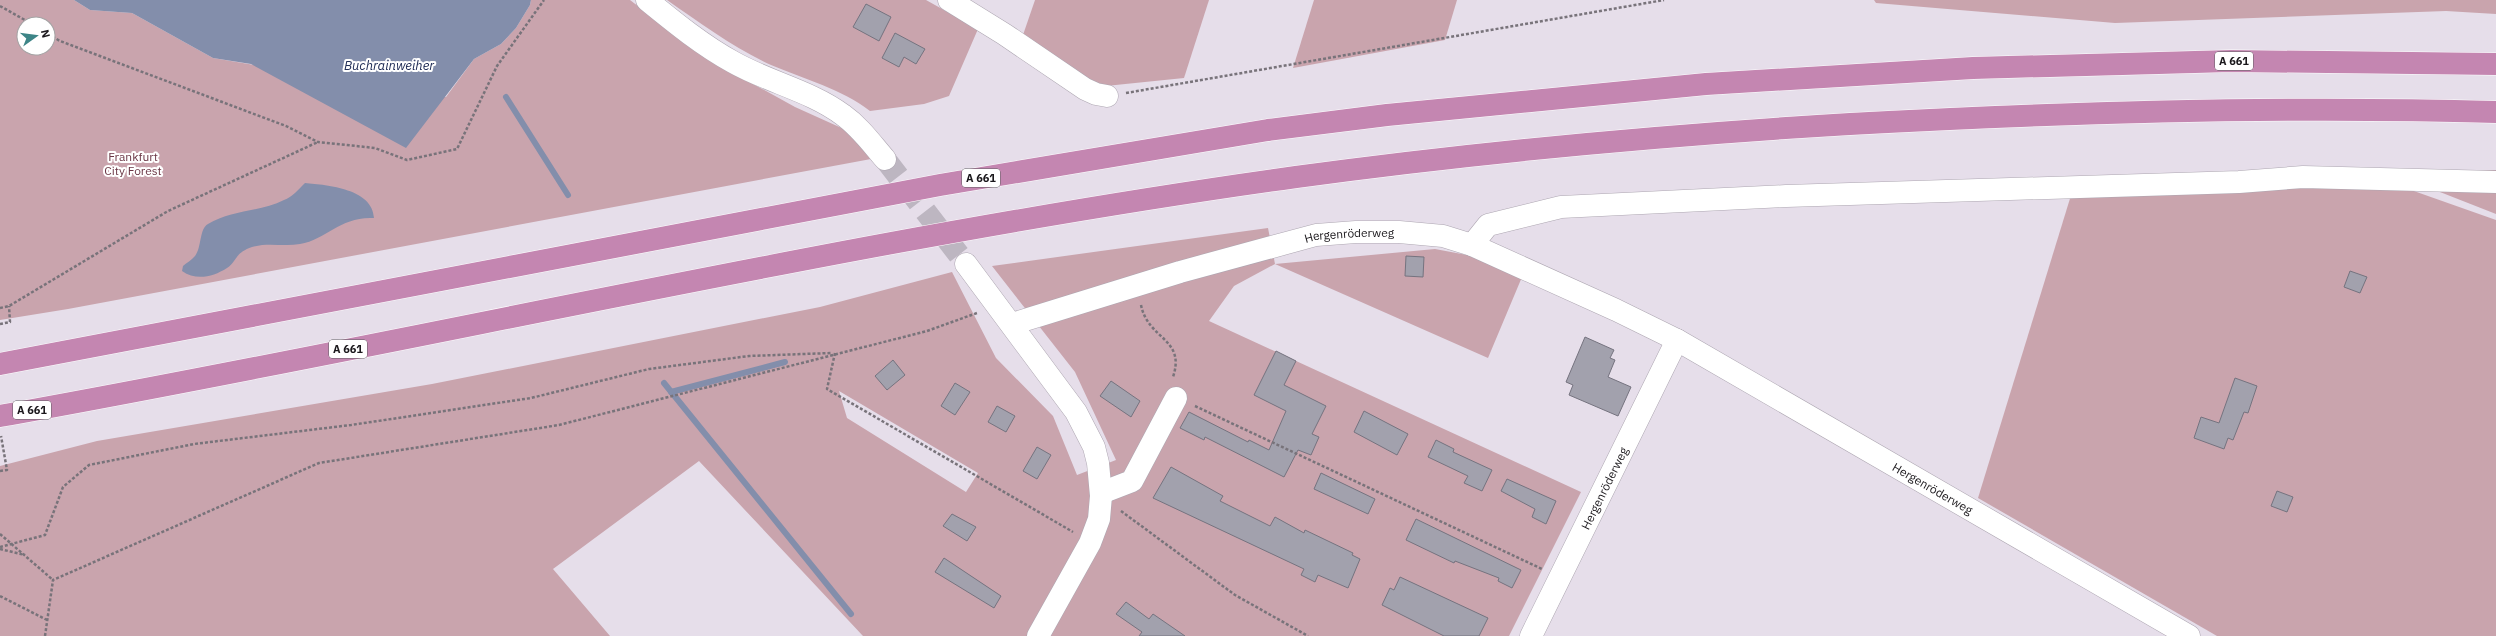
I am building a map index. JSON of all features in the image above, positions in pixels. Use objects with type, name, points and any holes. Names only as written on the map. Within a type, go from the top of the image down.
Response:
[{"type":"highway","name":"A 661","points":[[0,364],[940,185],[1268,130],[1388,115],[1706,84],[1973,68],[2231,61],[2496,64]]},
{"type":"highway","name":"A 661","points":[[0,416],[945,233],[1282,179],[1394,164],[1706,133],[1973,117],[2244,110],[2496,112]]},
{"type":"street","points":[[646,0],[697,39],[734,63],[825,104],[844,115],[885,159]]},
{"type":"street","points":[[949,0],[1004,34],[1085,89],[1096,94],[1107,96]]},
{"type":"street","points":[[1472,245],[1488,225],[1562,207],[1794,196],[2239,182],[2304,177],[2496,182]]},
{"type":"street","name":"Hergenröderweg","points":[[1012,324],[1180,272],[1316,235],[1356,232],[1399,232],[1443,236],[1472,245],[1616,310],[1677,340],[2189,636]]},
{"type":"street","points":[[966,264],[1012,324],[1085,427],[1098,463],[1101,494],[1098,519],[1090,543],[1038,636]]},
{"type":"street","name":"Hergenröderweg","points":[[1531,636],[1677,340]]},
{"type":"street","points":[[1101,494],[1132,481],[1176,398]]},
{"type":"street","points":[[0,426],[64,404]]},
{"type":"path","points":[[56,39],[147,75],[286,126],[318,142],[375,148],[407,160],[457,149],[497,66],[544,0]]},
{"type":"path","points":[[1107,96],[1664,0]]},
{"type":"path","points":[[0,6],[18,16]]},
{"type":"path","points":[[0,308],[9,306],[168,211],[318,142]]},
{"type":"path","points":[[1138,285],[1143,312],[1148,325],[1174,350],[1176,368],[1171,388],[1176,398],[1560,577]]},
{"type":"path","points":[[53,580],[319,463],[559,425],[836,353],[927,331],[997,305]]},
{"type":"path","points":[[0,324],[10,322],[9,306]]},
{"type":"path","points":[[836,353],[827,389],[1090,543]]},
{"type":"path","points":[[0,548],[45,535],[63,487],[89,465],[194,444],[351,425],[531,398],[650,369],[749,356],[836,353]]},
{"type":"path","points":[[0,432],[7,470],[0,471]]},
{"type":"path","points":[[1101,494],[1235,595],[1308,636]]},
{"type":"path","points":[[0,534],[53,580]]},
{"type":"path","points":[[0,548],[26,555]]},
{"type":"path","points":[[45,636],[53,580]]},
{"type":"path","points":[[0,596],[47,620]]},
{"type":"green space","name":"Frankfurt City Forest","points":[[0,0],[74,0],[90,10],[132,13],[213,58],[446,97],[474,59],[501,44],[516,28],[530,5],[531,0],[630,0],[704,57],[795,107],[846,130],[871,159],[68,309],[0,320]]},
{"type":"green space","points":[[667,0],[926,0],[978,29],[949,96],[924,104],[870,111],[859,103],[835,90],[771,65],[744,51]]},
{"type":"green space","points":[[1035,0],[1209,0],[1184,78],[1096,87],[1023,35]]},
{"type":"green space","points":[[1314,0],[1457,0],[1445,40],[1293,68]]},
{"type":"green space","points":[[1874,0],[2496,0],[2496,14],[2446,11],[2115,23],[1876,3]]},
{"type":"green space","points":[[2496,170],[2496,214],[2389,172]]},
{"type":"green space","points":[[2302,186],[2411,190],[2496,220],[2496,636],[2217,636],[1978,498],[2072,192]]},
{"type":"green space","points":[[1268,228],[1275,264],[1234,286],[1209,321],[1581,492],[1509,636],[863,636],[699,461],[553,569],[610,636],[0,636],[0,466],[97,441],[432,384],[820,307],[952,272],[996,358],[1053,416],[1077,475],[1116,460],[1075,372],[992,266]],"holes":[[[839,391],[978,473],[966,492],[847,418]]]},
{"type":"green space","points":[[1435,249],[1483,258],[1522,277],[1488,358],[1275,264]]},
{"type":"water","name":"Buchrainweiher","points":[[74,0],[531,0],[530,5],[516,28],[501,44],[474,59],[406,148],[251,64],[213,58],[132,13],[90,10]]},
{"type":"water","points":[[305,183],[337,187],[358,195],[372,208],[374,218],[362,218],[343,224],[318,238],[300,244],[264,245],[246,249],[230,266],[210,276],[193,276],[182,271],[183,266],[194,257],[197,252],[205,226],[226,216],[265,207],[287,199]]},
{"type":"building","points":[[866,4],[891,17],[879,41],[853,27]]},
{"type":"building","points":[[895,33],[925,49],[916,64],[904,57],[899,67],[882,58]]},
{"type":"building","points":[[1406,256],[1424,257],[1423,277],[1405,276]]},
{"type":"building","points":[[2350,271],[2367,277],[2360,293],[2344,287]]},
{"type":"building","points":[[1585,337],[1614,350],[1610,358],[1615,360],[1608,377],[1631,387],[1618,416],[1569,395],[1573,385],[1566,382]]},
{"type":"building","points":[[1276,351],[1296,361],[1284,385],[1326,406],[1312,434],[1319,437],[1311,455],[1298,450],[1284,477],[1205,437],[1204,440],[1180,428],[1189,412],[1248,442],[1249,440],[1269,450],[1286,411],[1254,395]]},
{"type":"building","points":[[893,360],[905,375],[887,390],[875,376]]},
{"type":"building","points":[[2235,378],[2257,386],[2248,413],[2244,412],[2233,440],[2228,438],[2224,449],[2194,438],[2201,417],[2219,423]]},
{"type":"building","points":[[1111,381],[1140,401],[1131,417],[1100,396]]},
{"type":"building","points":[[955,383],[970,392],[955,415],[941,406]]},
{"type":"building","points":[[997,406],[1015,416],[1006,432],[988,422]]},
{"type":"building","points":[[1364,411],[1408,434],[1397,455],[1354,432]]},
{"type":"building","points":[[1436,440],[1454,449],[1453,452],[1492,470],[1482,491],[1464,483],[1468,476],[1428,457]]},
{"type":"building","points":[[1037,447],[1051,455],[1037,479],[1023,471]]},
{"type":"building","points":[[1171,467],[1223,496],[1220,501],[1270,526],[1275,517],[1304,533],[1305,530],[1353,553],[1352,555],[1360,559],[1348,588],[1318,575],[1315,582],[1301,575],[1304,569],[1153,498]]},
{"type":"building","points":[[1321,473],[1375,499],[1368,514],[1314,489]]},
{"type":"building","points":[[1507,479],[1556,501],[1546,524],[1532,517],[1535,509],[1501,491]]},
{"type":"building","points":[[2277,491],[2293,497],[2287,512],[2271,506]]},
{"type":"building","points":[[952,514],[976,527],[967,541],[943,526]]},
{"type":"building","points":[[1416,519],[1521,570],[1512,588],[1498,581],[1499,578],[1455,561],[1454,563],[1406,540]]},
{"type":"building","points":[[944,558],[1001,596],[994,608],[935,572]]},
{"type":"building","points":[[1400,577],[1488,618],[1479,636],[1444,636],[1382,605],[1390,588],[1394,590]]},
{"type":"building","points":[[1126,602],[1149,619],[1153,614],[1185,636],[1139,636],[1142,632],[1116,614]]},
{"type":"waterway","points":[[506,97],[568,195]]},
{"type":"waterway","points":[[671,392],[785,362]]},
{"type":"waterway","points":[[664,383],[851,614]]},
{"type":"tunnel","points":[[885,159],[966,264]]}]
